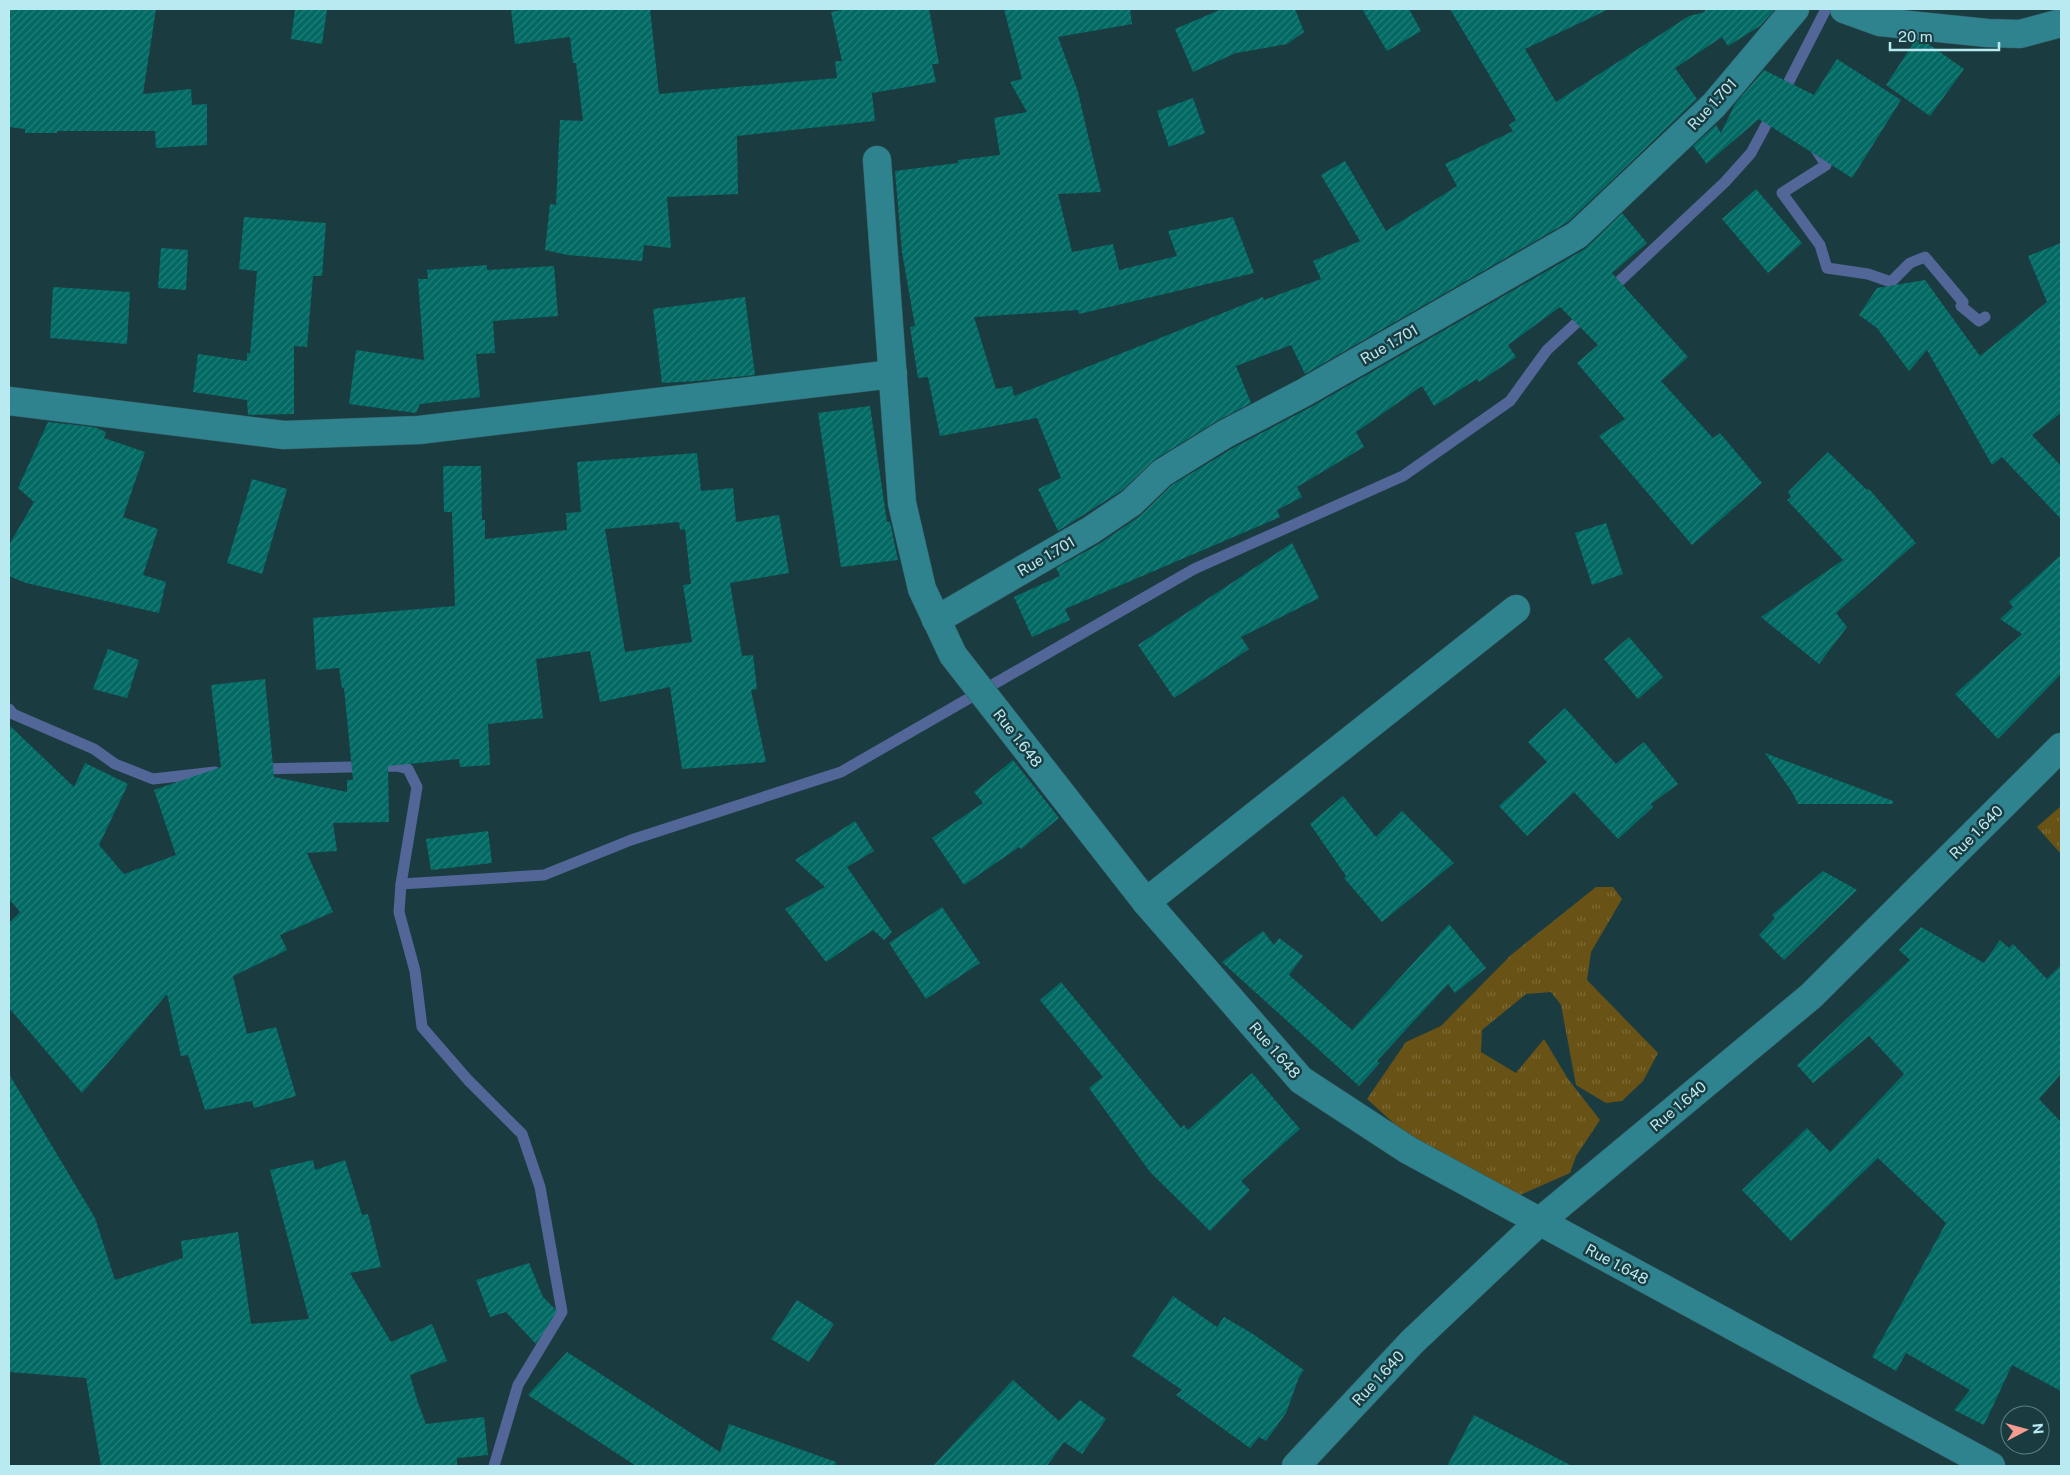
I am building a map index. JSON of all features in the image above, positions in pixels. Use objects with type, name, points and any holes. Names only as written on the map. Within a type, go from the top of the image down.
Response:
[{"type":"street","name":"Rue 1.701","points":[[936,620],[1091,530],[1131,503],[1162,473],[1226,434],[1313,387],[1577,235],[1714,105],[1795,9]]},
{"type":"street","points":[[1844,9],[1880,22],[1987,33],[2020,34],[2061,23]]},
{"type":"street","name":"Rue 1.648","points":[[877,160],[902,503],[922,589],[953,655],[1146,902],[1301,1080],[1408,1150],[1991,1466]]},
{"type":"street","points":[[9,401],[284,435],[418,430],[893,374]]},
{"type":"street","points":[[1146,902],[1516,609]]},
{"type":"street","name":"Rue 1.640","points":[[1296,1466],[1412,1342],[1539,1222],[1811,996],[2061,747]]},
{"type":"green space","points":[[2061,806],[2061,854],[2037,827]]},
{"type":"green space","points":[[1596,887],[1613,887],[1622,899],[1591,952],[1587,980],[1658,1053],[1643,1081],[1622,1101],[1606,1103],[1576,1085],[1561,1005],[1551,992],[1526,994],[1482,1030],[1481,1052],[1516,1073],[1544,1039],[1568,1079],[1600,1120],[1576,1156],[1570,1173],[1520,1195],[1421,1148],[1367,1099],[1406,1042],[1441,1026],[1511,955]]},
{"type":"building","points":[[9,9],[156,9],[143,94],[191,89],[192,105],[207,104],[207,145],[156,148],[155,131],[57,131],[57,133],[25,133],[25,129],[9,127]]},
{"type":"building","points":[[295,9],[327,9],[322,44],[291,39]]},
{"type":"building","points":[[511,9],[650,9],[659,94],[837,78],[835,61],[842,61],[831,12],[847,9],[929,9],[939,64],[932,64],[936,82],[872,93],[875,121],[737,136],[738,194],[667,197],[671,248],[644,245],[642,261],[568,255],[545,250],[550,204],[556,205],[560,120],[583,121],[576,63],[573,63],[570,37],[515,44]]},
{"type":"building","points":[[1004,9],[1130,9],[1132,24],[1058,37],[1078,92],[1101,192],[1058,194],[1072,252],[1113,244],[1119,270],[1177,256],[1168,231],[1233,217],[1254,273],[1079,314],[1078,310],[974,317],[996,389],[1012,386],[1014,396],[1263,297],[1264,300],[1321,279],[1313,261],[1360,241],[1321,175],[1345,161],[1386,231],[1457,186],[1445,164],[1513,131],[1509,125],[1516,120],[1450,9],[1609,9],[1525,49],[1556,102],[1689,16],[1705,12],[1704,9],[1775,9],[1760,26],[1728,46],[1722,37],[1675,68],[1697,99],[1568,222],[1305,374],[1291,345],[1236,366],[1251,403],[1217,421],[1154,460],[1121,491],[1058,531],[1038,489],[1061,478],[1037,418],[940,436],[928,377],[918,378],[910,327],[915,326],[902,252],[895,171],[958,163],[958,160],[1000,155],[994,118],[1027,112],[1010,82],[1022,79]]},
{"type":"building","points":[[1222,9],[1295,9],[1304,32],[1287,44],[1236,53],[1193,72],[1175,29]]},
{"type":"building","points":[[1362,9],[1409,9],[1421,31],[1387,51]]},
{"type":"building","points":[[1915,41],[1927,43],[1964,69],[1930,116],[1886,85]]},
{"type":"building","points":[[1837,59],[1901,100],[1852,178],[1759,119],[1705,165],[1706,163],[1693,146],[1716,125],[1721,133],[1735,104],[1764,70],[1814,95]]},
{"type":"building","points":[[1193,98],[1205,133],[1169,147],[1157,111]]},
{"type":"building","points":[[1756,189],[1802,243],[1768,273],[1722,219]]},
{"type":"building","points":[[1622,213],[1647,243],[1612,273],[1688,357],[1661,381],[1713,438],[1720,433],[1762,483],[1692,545],[1599,436],[1625,419],[1577,363],[1598,345],[1560,307],[1508,345],[1516,357],[1479,382],[1477,379],[1434,406],[1422,386],[1356,432],[1364,447],[1297,487],[1302,497],[1277,510],[1280,517],[1065,609],[1070,620],[1032,637],[1014,597],[1060,576],[1056,568],[1099,544],[1140,516],[1172,485],[1233,448],[1313,406],[1585,249]]},
{"type":"building","points":[[244,217],[326,223],[322,276],[313,276],[307,347],[294,346],[294,414],[248,415],[247,400],[193,392],[198,354],[247,361],[247,353],[250,353],[257,271],[239,269]]},
{"type":"building","points":[[2061,243],[2061,413],[2032,435],[2061,466],[2061,519],[2002,457],[1992,465],[1927,350],[1909,371],[1877,328],[1859,315],[1877,288],[1925,280],[1980,356],[2047,302],[2028,256]]},
{"type":"building","points":[[161,248],[188,250],[186,290],[158,288]]},
{"type":"building","points":[[487,265],[487,270],[554,266],[558,316],[493,321],[495,353],[476,354],[480,397],[420,404],[416,413],[349,404],[356,350],[424,360],[418,279],[428,279],[427,270]]},
{"type":"building","points":[[53,287],[130,292],[127,344],[50,338]]},
{"type":"building","points":[[745,297],[755,375],[662,383],[653,309]]},
{"type":"building","points":[[870,406],[887,522],[890,522],[898,560],[841,567],[818,413]]},
{"type":"building","points":[[48,422],[94,427],[106,432],[104,438],[145,452],[123,517],[158,529],[143,575],[166,582],[159,613],[26,583],[9,576],[9,545],[34,502],[18,488]]},
{"type":"building","points":[[1828,452],[1867,490],[1869,489],[1916,543],[1836,613],[1847,627],[1819,664],[1761,617],[1843,560],[1787,500],[1791,497],[1788,492]]},
{"type":"building","points":[[697,453],[701,491],[733,488],[736,522],[779,515],[789,573],[730,583],[742,656],[753,655],[757,689],[751,690],[766,762],[682,769],[670,687],[600,702],[590,651],[536,659],[543,718],[488,724],[490,765],[460,767],[459,759],[388,766],[389,822],[333,823],[337,851],[307,853],[333,912],[280,935],[287,950],[233,976],[247,1034],[276,1027],[296,1096],[254,1108],[252,1101],[205,1110],[188,1055],[181,1056],[167,994],[82,1093],[9,1008],[9,923],[20,912],[9,899],[9,725],[74,787],[85,763],[128,784],[99,845],[124,874],[176,855],[154,790],[221,767],[211,685],[265,679],[274,777],[347,792],[347,780],[353,780],[344,688],[342,688],[339,668],[316,670],[313,618],[455,606],[452,512],[444,512],[443,466],[481,466],[482,520],[485,520],[485,539],[567,530],[566,513],[581,512],[577,462]],"holes":[[[679,522],[680,530],[685,529],[691,584],[683,585],[692,642],[625,652],[605,529]]]},
{"type":"building","points":[[252,479],[287,489],[262,574],[227,563]]},
{"type":"building","points":[[1606,523],[1623,574],[1592,585],[1575,533]]},
{"type":"building","points":[[1292,543],[1319,598],[1241,637],[1249,649],[1174,698],[1138,645]]},
{"type":"building","points":[[2061,555],[2061,674],[1998,739],[1955,694],[2022,634],[2000,619],[2013,607],[2009,602]]},
{"type":"building","points":[[1629,637],[1663,677],[1638,699],[1604,659]]},
{"type":"building","points":[[108,649],[139,660],[127,698],[93,689]]},
{"type":"building","points":[[1565,708],[1616,764],[1644,742],[1678,784],[1651,804],[1653,807],[1618,839],[1574,792],[1527,836],[1499,806],[1547,762],[1528,742]]},
{"type":"building","points":[[1765,753],[1893,801],[1893,804],[1798,804]]},
{"type":"building","points":[[1013,760],[1059,818],[1021,849],[1019,847],[964,885],[932,838],[983,803],[974,792]]},
{"type":"building","points":[[1343,796],[1376,837],[1402,811],[1454,863],[1382,922],[1344,878],[1346,876],[1310,824]]},
{"type":"building","points":[[855,821],[874,851],[847,867],[892,932],[884,940],[873,930],[826,962],[785,909],[825,887],[795,860]]},
{"type":"building","points":[[488,831],[492,863],[431,870],[426,839]]},
{"type":"building","points":[[1823,871],[1857,890],[1784,960],[1759,935],[1775,918],[1772,915]]},
{"type":"building","points":[[942,907],[980,963],[926,999],[889,943]]},
{"type":"building","points":[[1449,924],[1486,968],[1455,993],[1448,984],[1377,1061],[1380,1063],[1359,1086],[1222,962],[1263,931],[1274,945],[1279,938],[1303,956],[1289,975],[1352,1030]]},
{"type":"building","points":[[1921,927],[1984,963],[2000,940],[2009,948],[2013,944],[2047,979],[2061,965],[2061,1074],[2039,1099],[2061,1122],[2061,1391],[2012,1365],[1984,1425],[1954,1410],[1970,1390],[1906,1353],[1896,1371],[1872,1357],[1946,1223],[1878,1158],[1791,1241],[1742,1190],[1807,1128],[1830,1152],[1904,1074],[1869,1036],[1813,1083],[1797,1065],[1910,960],[1899,950]]},
{"type":"building","points":[[1061,982],[1181,1128],[1184,1125],[1188,1130],[1252,1073],[1300,1129],[1241,1181],[1250,1190],[1210,1231],[1150,1172],[1089,1088],[1103,1077],[1040,1000]]},
{"type":"building","points":[[9,1074],[95,1218],[115,1280],[183,1258],[181,1241],[238,1232],[251,1324],[309,1319],[270,1170],[313,1160],[315,1170],[345,1160],[362,1215],[368,1214],[381,1267],[350,1273],[391,1342],[432,1324],[447,1361],[410,1375],[426,1424],[484,1417],[488,1455],[457,1458],[457,1466],[101,1466],[86,1378],[9,1372]]},
{"type":"building","points":[[529,1263],[543,1297],[557,1311],[536,1344],[506,1312],[490,1317],[476,1280]]},
{"type":"building","points":[[1173,1296],[1217,1327],[1224,1317],[1253,1334],[1304,1370],[1299,1377],[1286,1413],[1266,1441],[1259,1437],[1250,1448],[1176,1395],[1182,1390],[1132,1356]]},
{"type":"building","points":[[797,1300],[834,1324],[809,1362],[771,1339]]},
{"type":"building","points":[[567,1352],[720,1452],[729,1424],[836,1462],[835,1466],[636,1466],[528,1395]]},
{"type":"building","points":[[1013,1380],[1059,1421],[1080,1400],[1106,1419],[1082,1454],[1064,1442],[1047,1466],[933,1466]]},
{"type":"building","points":[[1474,1415],[1572,1466],[1447,1466]]},
{"type":"waterway","points":[[1782,95],[1826,9]]},
{"type":"waterway","points":[[1608,292],[1725,182],[1751,153],[1773,112]]},
{"type":"waterway","points":[[1814,146],[1826,165],[1782,193],[1820,245],[1827,268],[1868,274],[1891,282],[1910,263],[1925,257],[1963,302],[1961,306],[1979,321],[1985,317]]},
{"type":"waterway","points":[[401,884],[544,875],[631,840],[841,772],[1194,569],[1403,476],[1510,401],[1547,350],[1586,314]]},
{"type":"waterway","points":[[9,709],[13,714],[94,749],[115,764],[153,779],[215,772]]},
{"type":"waterway","points":[[259,769],[397,766],[408,769],[417,787],[401,884],[399,912],[415,971],[422,1027],[468,1080],[522,1134],[540,1187],[562,1312],[518,1385],[494,1466]]}]
